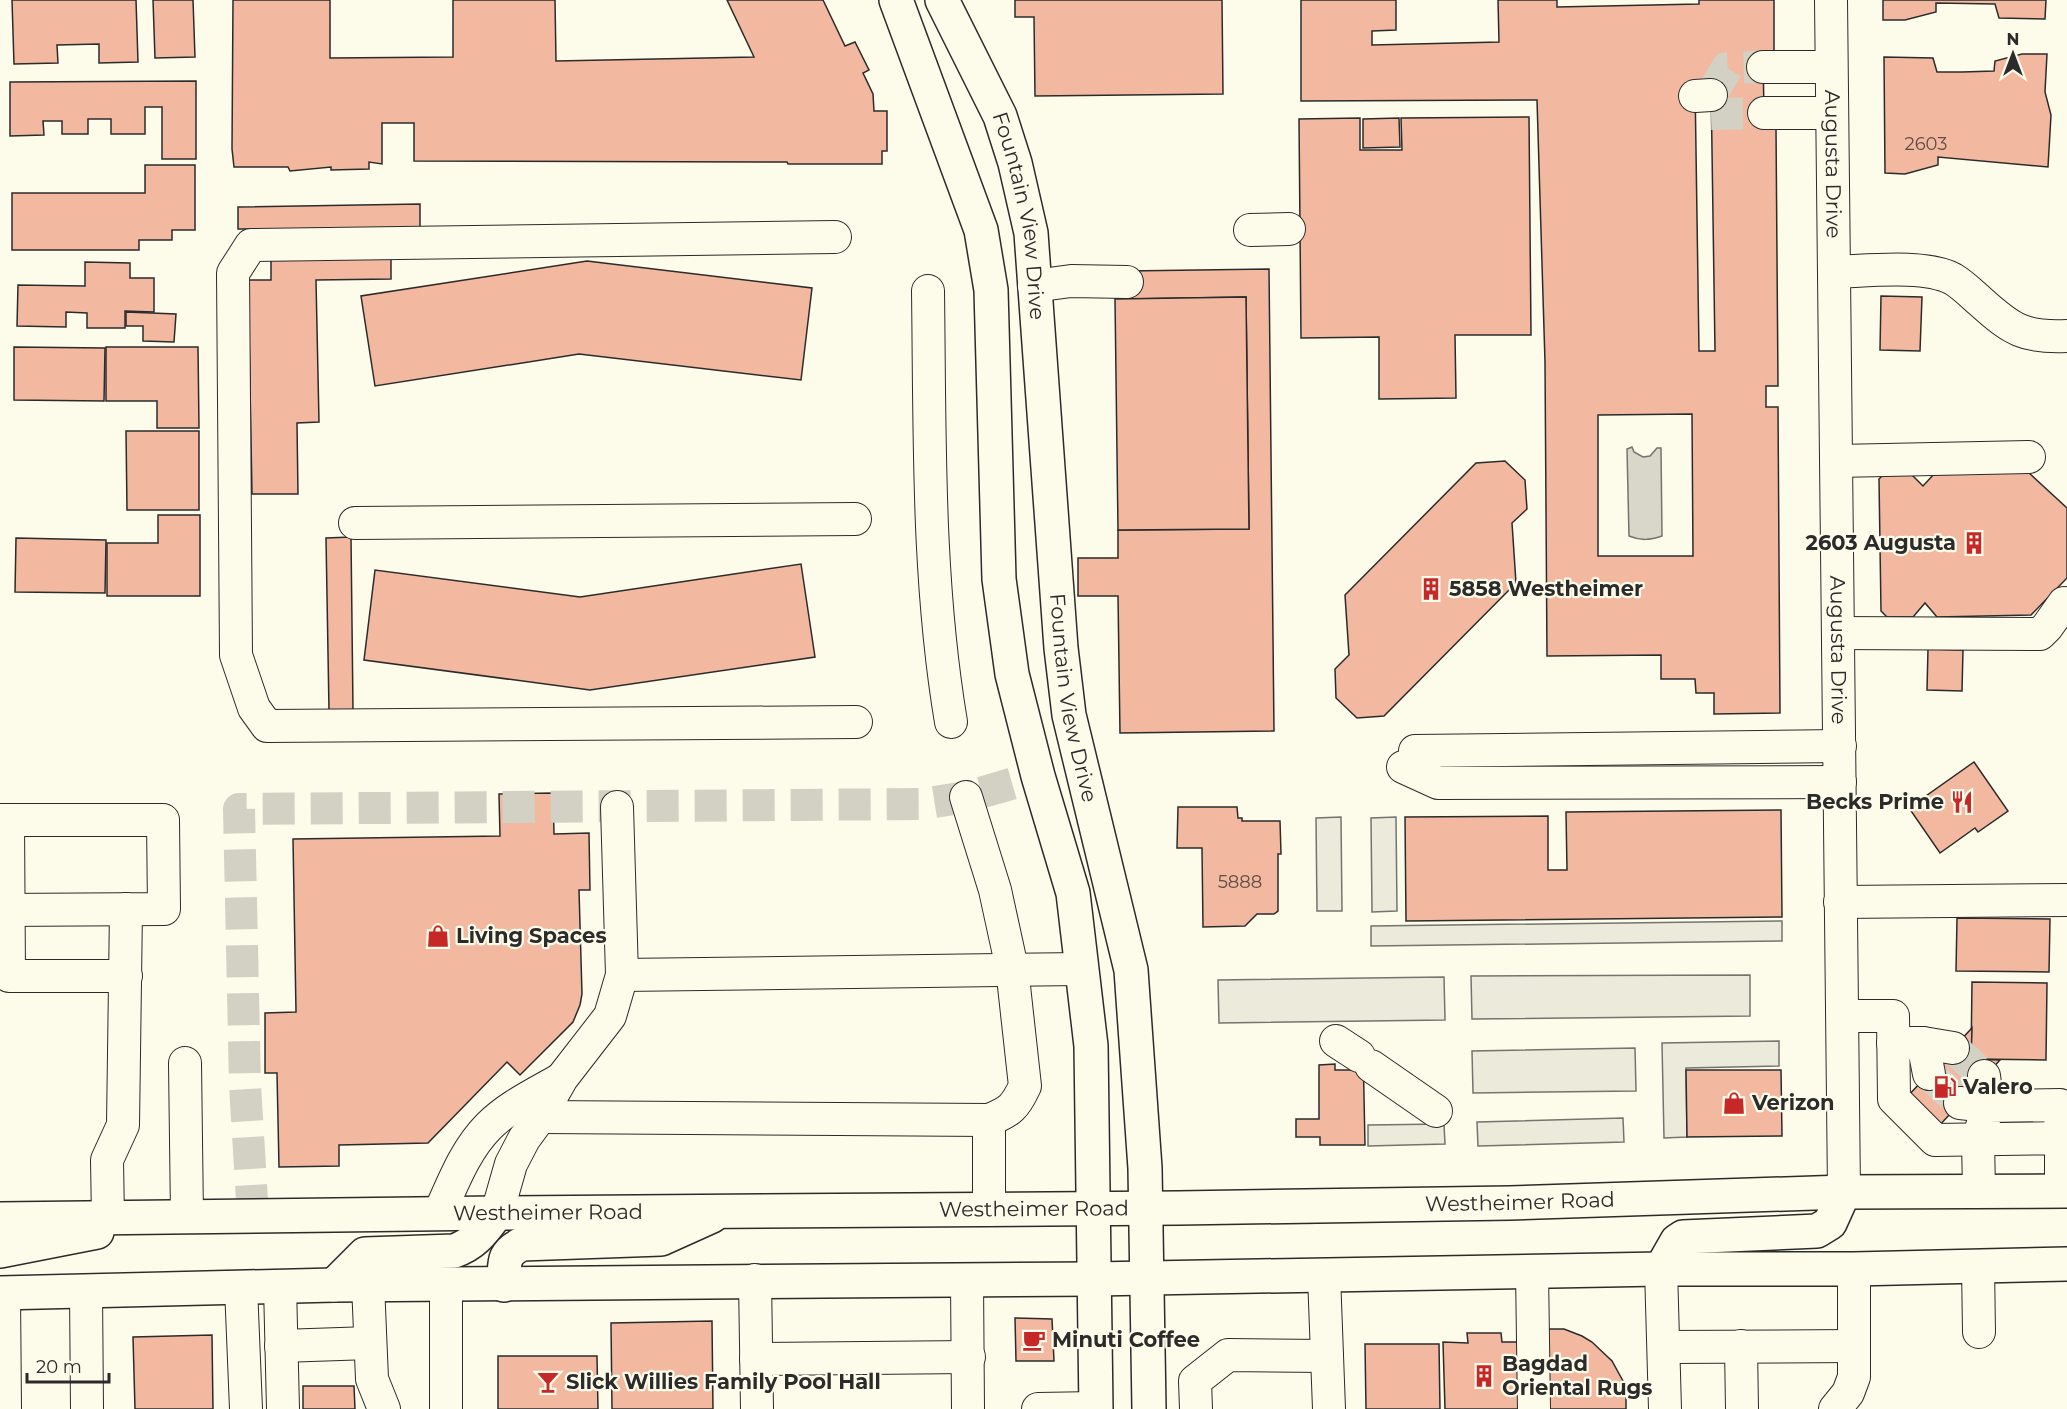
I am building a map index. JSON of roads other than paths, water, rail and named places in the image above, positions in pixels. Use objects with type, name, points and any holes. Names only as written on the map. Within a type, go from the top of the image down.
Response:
[{"type":"main road","name":"Fountain View Drive","points":[[896,0],[981,230],[991,290],[999,579],[1012,674],[1023,722],[1073,893],[1091,1046],[1096,1409]]},
{"type":"main road","name":"Fountain View Drive","points":[[942,0],[1000,116],[1015,163],[1030,233],[1061,648],[1070,715],[1131,970],[1146,1209],[1149,1409]]},
{"type":"main road","points":[[991,290],[1035,286]]},
{"type":"main road","points":[[1023,722],[1070,715]]},
{"type":"main road","points":[[1038,776],[1083,766]]},
{"type":"main road","name":"Westheimer Road","points":[[0,1219],[1146,1209],[1510,1203],[1844,1192],[2064,1191]]},
{"type":"main road","points":[[1661,1269],[1677,1241],[1683,1237],[1817,1231],[1830,1223],[1844,1192]]},
{"type":"main road","points":[[504,1284],[505,1259],[511,1250],[522,1244],[661,1239],[722,1211]]},
{"type":"main road","points":[[334,1284],[365,1254],[454,1251],[466,1247],[477,1239],[497,1213]]},
{"type":"main road","points":[[0,1251],[177,1217]]},
{"type":"main road","points":[[2,1293],[334,1284],[1094,1279],[1978,1266],[2054,1264],[2067,1241]]},
{"type":"street","name":"Augusta Drive","points":[[1831,0],[1844,1192]]},
{"type":"street","points":[[1763,67],[1831,67]]},
{"type":"street","points":[[1764,113],[1832,113]]},
{"type":"street","points":[[1250,230],[1289,229]]},
{"type":"street","points":[[835,237],[251,245],[233,273],[236,655],[254,708],[267,726],[856,722]]},
{"type":"street","points":[[1835,272],[1920,270],[1952,279],[2019,332],[2043,337],[2067,336]]},
{"type":"street","points":[[1035,286],[1071,281],[1127,282]]},
{"type":"street","points":[[928,291],[932,538],[936,609],[951,722]]},
{"type":"street","points":[[1837,461],[2029,457]]},
{"type":"street","points":[[355,523],[855,519]]},
{"type":"street","points":[[1839,633],[2040,634],[2064,603]]},
{"type":"street","points":[[1840,746],[1409,759],[1438,783],[1840,782]]},
{"type":"street","points":[[540,1117],[989,1120],[1008,1112],[1017,1103],[1024,1086],[1012,968],[995,890],[966,796]]},
{"type":"street","points":[[497,1213],[511,1164],[524,1139],[540,1117],[562,1078],[610,1016],[622,975],[617,807]]},
{"type":"street","points":[[4,910],[164,909],[163,820],[4,820],[4,910],[9,976],[126,976]]},
{"type":"street","points":[[1840,902],[2067,900]]},
{"type":"street","points":[[108,1218],[106,1160],[123,1125],[126,909]]},
{"type":"street","points":[[622,975],[1012,968],[1082,969]]},
{"type":"street","points":[[1843,1016],[1893,1016],[1923,1045],[1929,1074]]},
{"type":"street","points":[[1923,1045],[1894,1099],[1935,1140],[2061,1138]]},
{"type":"street","points":[[1355,1054],[1437,1111]]},
{"type":"street","points":[[177,1217],[185,1063]]},
{"type":"street","points":[[439,1214],[470,1150],[489,1126],[509,1109],[562,1078]]},
{"type":"street","points":[[1979,1191],[1977,1095],[2060,1105],[2064,1191]]},
{"type":"street","points":[[989,1120],[989,1210]]},
{"type":"street","points":[[1978,1266],[1979,1332]]},
{"type":"street","points":[[1661,1269],[1665,1409]]},
{"type":"street","points":[[1835,1409],[1848,1393],[1854,1377],[1854,1269]]},
{"type":"street","points":[[1532,1271],[1534,1409]]},
{"type":"street","points":[[1324,1275],[1329,1409]]},
{"type":"street","points":[[755,1280],[757,1409]]},
{"type":"street","points":[[967,1280],[968,1409]]},
{"type":"street","points":[[368,1284],[372,1379],[384,1409]]},
{"type":"street","points":[[446,1284],[446,1409]]},
{"type":"street","points":[[280,1286],[283,1409]]},
{"type":"street","points":[[241,1287],[246,1409]]},
{"type":"street","points":[[86,1291],[87,1409]]},
{"type":"street","points":[[2,1293],[5,1409]]},
{"type":"street","points":[[281,1346],[369,1343]]},
{"type":"street","points":[[1741,1346],[1742,1409]]},
{"type":"street","points":[[1664,1347],[1854,1346]]},
{"type":"street","points":[[1196,1409],[1195,1382],[1228,1355],[1327,1356]]},
{"type":"street","points":[[756,1359],[969,1357]]},
{"type":"street","points":[[1038,1409],[1096,1409]]},
{"type":"tunnel","points":[[1711,95],[1727,68],[1763,67]]},
{"type":"tunnel","points":[[1711,114],[1764,113]]},
{"type":"tunnel","points":[[253,1217],[245,1085],[239,809],[922,804],[966,797],[1038,776]]},
{"type":"tunnel","points":[[1953,1048],[1984,1076]]},
{"type":"tunnel","points":[[1929,1074],[1960,1103]]},
{"type":"place","name":"2603 Augusta","points":[[1974,543]]},
{"type":"place","name":"5858 Westheimer","points":[[1431,589]]},
{"type":"place","name":"Becks Prime","points":[[1962,802]]},
{"type":"place","name":"Living Spaces","points":[[438,936]]},
{"type":"place","name":"Valero","points":[[1945,1087]]},
{"type":"place","name":"Verizon","points":[[1734,1103]]},
{"type":"place","name":"Minuti Coffee","points":[[1034,1340]]},
{"type":"place","name":"Bagdad Oriental Rugs","points":[[1484,1376]]},
{"type":"place","name":"Slick Willies Family Pool Hall","points":[[548,1382]]}]
